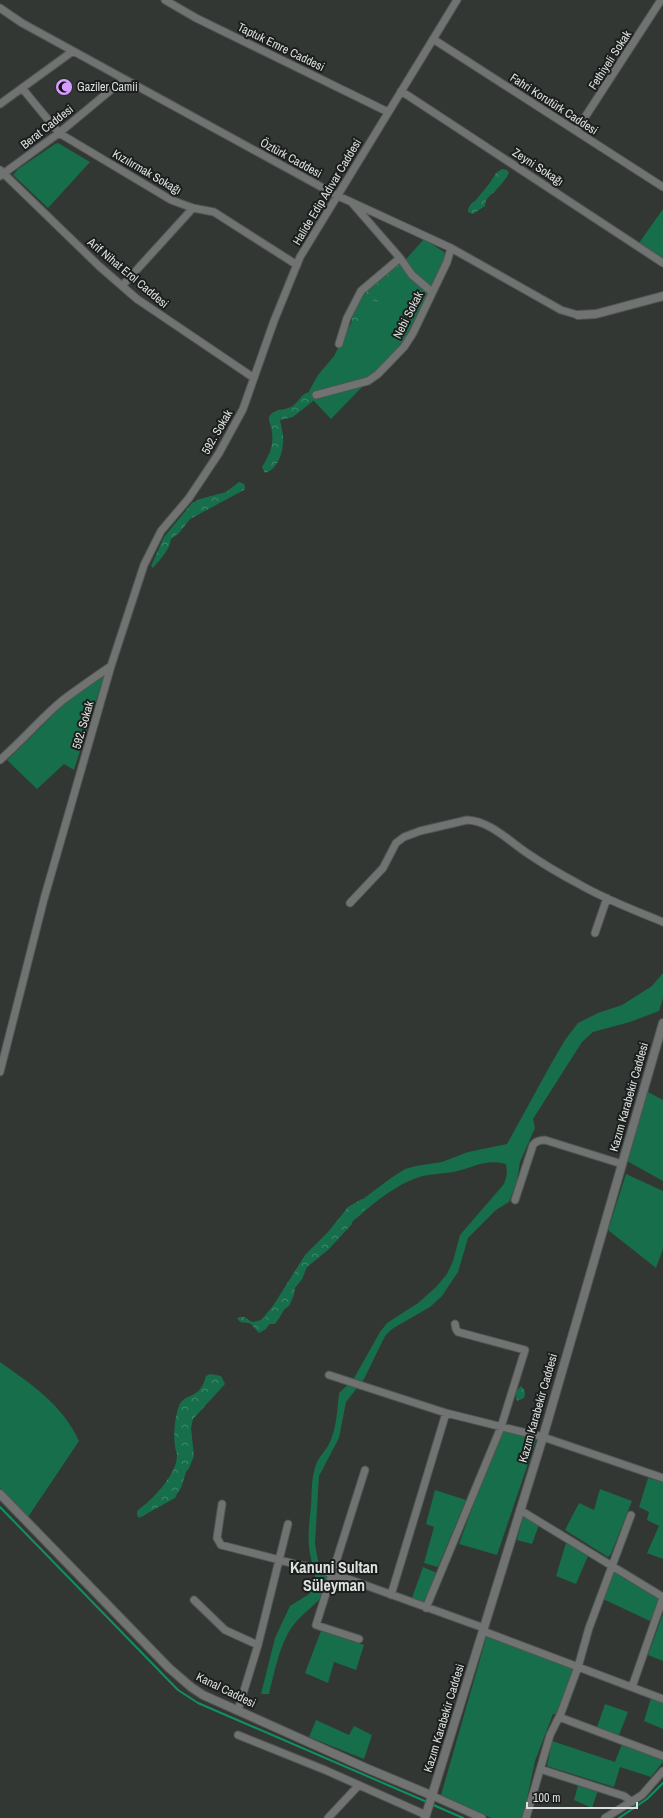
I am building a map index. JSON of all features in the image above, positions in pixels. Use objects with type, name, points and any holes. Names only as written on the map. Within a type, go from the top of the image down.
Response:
[{"type":"street","name":"Taptuk Emre Caddesi","points":[[165,0],[196,18],[388,112]]},
{"type":"street","name":"Halide Edip Adıvar Caddesi","points":[[243,409],[274,321],[298,265],[336,195],[457,0]]},
{"type":"street","name":"Fethiyeli Sokak","points":[[576,131],[661,0]]},
{"type":"street","name":"Öztürk Caddesi","points":[[0,8],[22,23],[336,195],[451,248],[561,310],[578,315]]},
{"type":"street","name":"Fahri Korutürk Caddesi","points":[[432,39],[663,187]]},
{"type":"street","points":[[0,104],[73,51]]},
{"type":"street","name":"Berat Caddesi","points":[[1,174],[59,133],[124,79]]},
{"type":"street","name":"Kızılırmak Sokağı","points":[[22,88],[59,133],[171,200],[193,208],[214,212],[298,265]]},
{"type":"street","name":"Zeyni Sokağı","points":[[401,90],[663,263]]},
{"type":"street","name":"Arif Nihat Erol Caddesi","points":[[1,174],[122,286],[161,316],[254,378]]},
{"type":"street","points":[[352,202],[400,258],[412,275],[432,292]]},
{"type":"street","points":[[122,286],[193,208]]},
{"type":"street","name":"Nebi Sokak","points":[[316,395],[368,381],[378,374],[404,347],[413,333],[447,262],[451,248]]},
{"type":"street","points":[[340,344],[347,318],[361,291],[400,258]]},
{"type":"street","points":[[578,315],[596,314],[663,296]]},
{"type":"street","name":"592. Sokak","points":[[0,1072],[44,898],[111,666],[144,565],[161,531],[189,498],[219,453],[243,409]]},
{"type":"street","points":[[0,760],[23,740],[62,701],[111,666]]},
{"type":"street","points":[[350,904],[384,868],[396,843],[400,840],[420,830],[467,820],[479,822],[547,866],[607,898],[663,922]]},
{"type":"street","points":[[595,933],[607,898]]},
{"type":"street","name":"Kazım Karabekir Caddesi","points":[[426,1815],[543,1437],[663,1023]]},
{"type":"street","points":[[515,1200],[535,1142],[545,1140],[622,1164]]},
{"type":"street","points":[[426,1608],[501,1427],[525,1350],[458,1332],[455,1324]]},
{"type":"street","points":[[329,1375],[446,1413],[543,1437],[663,1478]]},
{"type":"street","points":[[391,1595],[446,1413]]},
{"type":"street","points":[[359,1639],[316,1625],[365,1470]]},
{"type":"street","name":"Kanal Caddesi","points":[[0,1494],[179,1678],[203,1695],[432,1797]]},
{"type":"street","points":[[222,1504],[217,1538],[218,1543],[223,1546],[319,1568],[332,1575],[351,1580],[426,1608],[663,1699]]},
{"type":"street","points":[[520,1510],[612,1565],[663,1598],[632,1687]]},
{"type":"street","points":[[526,1818],[550,1735],[559,1717],[578,1667],[589,1628],[631,1515]]},
{"type":"street","points":[[238,1710],[258,1645],[288,1524]]},
{"type":"street","points":[[194,1600],[225,1630],[258,1645]]},
{"type":"street","points":[[559,1717],[663,1756]]},
{"type":"street","points":[[238,1734],[325,1770],[426,1815]]},
{"type":"street","points":[[540,1769],[624,1796],[632,1802]]},
{"type":"street","points":[[605,1818],[632,1802],[651,1786],[663,1771]]},
{"type":"street","points":[[328,1818],[359,1786]]},
{"type":"street","points":[[432,1797],[482,1818]]},
{"type":"green space","points":[[58,143],[90,162],[48,208],[13,175],[18,169]]},
{"type":"green space","points":[[502,169],[507,170],[509,173],[501,185],[487,199],[485,206],[473,214],[468,212],[471,204],[489,184],[496,173]]},
{"type":"green space","points":[[663,209],[663,258],[639,243]]},
{"type":"green space","points":[[424,239],[444,252],[446,257],[408,334],[394,354],[331,419],[312,399],[309,391],[318,375],[334,356],[367,292],[399,267]]},
{"type":"green space","points":[[396,264],[400,264],[403,271],[379,289],[378,291],[381,297],[380,302],[370,300],[364,305],[360,314],[356,332],[353,332],[351,315],[363,294]]},
{"type":"green space","points":[[310,392],[314,395],[313,401],[293,417],[280,420],[283,437],[282,451],[276,465],[265,473],[262,467],[272,446],[272,430],[269,420],[271,414],[273,412],[291,407],[303,395]]},
{"type":"green space","points":[[239,482],[244,484],[244,490],[190,519],[179,533],[171,539],[167,550],[159,562],[153,568],[151,566],[164,537],[192,503],[200,499],[226,492]]},
{"type":"green space","points":[[104,676],[74,770],[64,764],[37,789],[7,760],[73,695]]},
{"type":"green space","points":[[663,973],[663,998],[659,1011],[630,1022],[593,1032],[582,1042],[533,1119],[535,1128],[520,1162],[517,1181],[509,1202],[496,1210],[468,1238],[458,1272],[442,1296],[430,1307],[392,1329],[385,1336],[364,1379],[346,1402],[339,1438],[319,1476],[315,1544],[319,1566],[313,1566],[309,1550],[309,1536],[313,1477],[316,1464],[328,1445],[334,1430],[339,1393],[353,1380],[380,1332],[387,1323],[418,1303],[436,1287],[447,1274],[453,1261],[460,1235],[504,1184],[507,1174],[506,1164],[499,1162],[485,1163],[453,1172],[423,1176],[402,1185],[389,1193],[361,1214],[305,1269],[283,1312],[275,1324],[269,1324],[262,1319],[359,1202],[391,1178],[405,1169],[442,1162],[468,1152],[507,1144],[565,1040],[578,1023],[598,1013],[622,1005],[652,986]]},
{"type":"green space","points":[[648,1092],[663,1100],[663,1181],[627,1161]]},
{"type":"green space","points":[[626,1174],[663,1191],[663,1249],[656,1268],[608,1230]]},
{"type":"green space","points":[[362,1199],[368,1204],[366,1208],[362,1212],[352,1216],[352,1224],[328,1250],[307,1267],[302,1279],[295,1288],[294,1295],[289,1306],[275,1316],[266,1329],[259,1333],[251,1324],[242,1322],[237,1318],[242,1317],[253,1322],[266,1317],[305,1255],[328,1232],[348,1207]]},
{"type":"green space","points":[[0,1362],[35,1387],[55,1406],[64,1416],[79,1441],[28,1517],[0,1488]]},
{"type":"green space","points":[[210,1374],[221,1376],[225,1384],[193,1419],[191,1428],[194,1456],[186,1472],[181,1488],[175,1498],[139,1518],[137,1511],[163,1486],[173,1471],[176,1463],[177,1455],[174,1442],[174,1431],[179,1406],[184,1399],[196,1393],[200,1389],[206,1376]]},
{"type":"green space","points":[[521,1386],[525,1392],[525,1396],[517,1401],[515,1392]]},
{"type":"green space","points":[[503,1429],[536,1440],[497,1555],[459,1544],[489,1462]]},
{"type":"green space","points":[[648,1478],[663,1482],[663,1559],[647,1553],[659,1526],[647,1520],[649,1512],[639,1507]]},
{"type":"green space","points":[[600,1489],[632,1501],[611,1554],[608,1557],[565,1530],[579,1503],[594,1510]]},
{"type":"green space","points":[[435,1490],[466,1500],[438,1567],[424,1563],[434,1527],[426,1524]]},
{"type":"green space","points":[[523,1517],[539,1525],[532,1544],[517,1540]]},
{"type":"green space","points":[[566,1543],[588,1556],[576,1584],[556,1576]]},
{"type":"green space","points":[[423,1567],[437,1573],[428,1597],[423,1602],[412,1598]]},
{"type":"green space","points":[[320,1570],[327,1574],[326,1589],[318,1601],[290,1629],[279,1656],[269,1694],[261,1694],[275,1638],[290,1606],[309,1594],[315,1584],[315,1572]]},
{"type":"green space","points":[[614,1572],[660,1600],[650,1621],[603,1599]]},
{"type":"green space","points":[[663,1614],[663,1661],[648,1655]]},
{"type":"green space","points":[[321,1631],[364,1645],[356,1670],[334,1662],[328,1683],[305,1673]]},
{"type":"green space","points":[[487,1635],[573,1668],[574,1670],[556,1714],[553,1714],[535,1761],[523,1818],[491,1818],[441,1795]]},
{"type":"green space","points":[[651,1698],[663,1703],[663,1729],[644,1721]]},
{"type":"green space","points":[[605,1704],[628,1712],[619,1735],[597,1727]]},
{"type":"green space","points":[[316,1720],[349,1735],[354,1726],[372,1735],[364,1759],[309,1737]]},
{"type":"green space","points":[[552,1741],[615,1762],[622,1744],[663,1759],[663,1762],[651,1777],[620,1767],[614,1787],[547,1766]]},
{"type":"green space","points":[[578,1785],[598,1790],[592,1808],[574,1800]]},
{"type":"waterway","points":[[0,1507],[178,1690],[198,1703],[427,1802]]},
{"type":"waterway","points":[[619,1818],[647,1799],[663,1783]]},
{"type":"waterway","points":[[431,1804],[463,1818]]},
{"type":"place","name":"Gaziler Camii","points":[[64,87]]},
{"type":"district","name":"Kanuni Sultan Süleyman","points":[[334,1576]]}]
